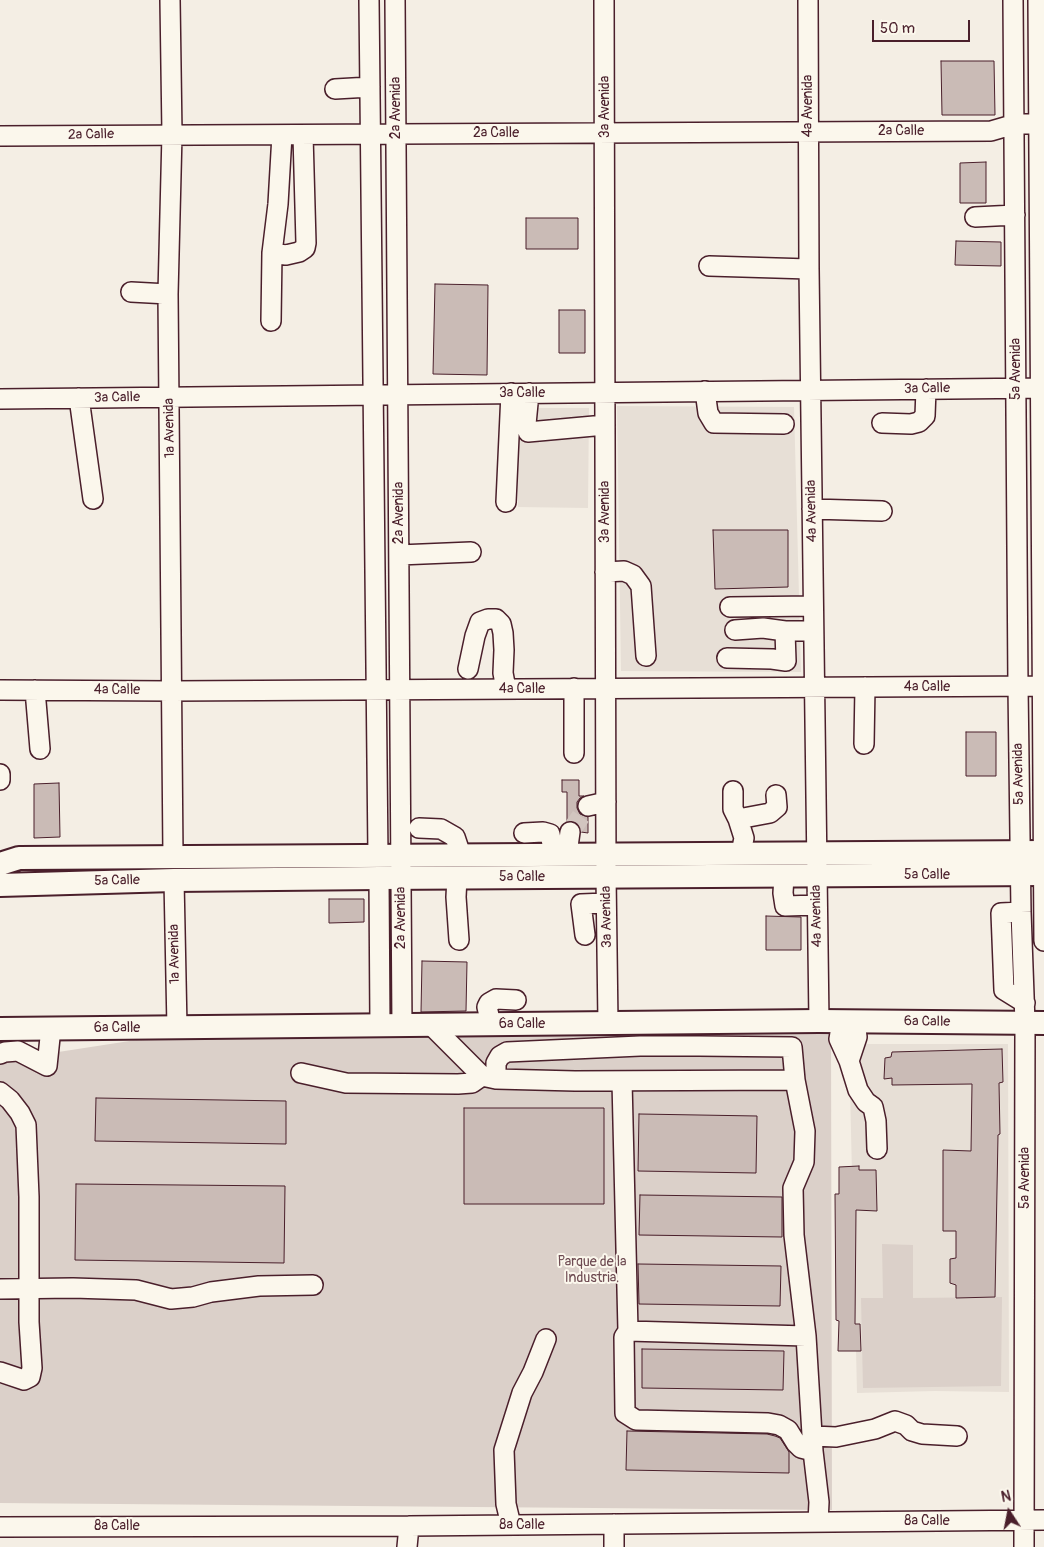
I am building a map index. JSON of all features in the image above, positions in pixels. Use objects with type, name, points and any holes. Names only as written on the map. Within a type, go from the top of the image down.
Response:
[{"type":"main road","name":"5a Calle","points":[[4,874],[173,856],[460,855],[564,847],[606,854],[1044,852]]},
{"type":"main road","name":"5a Calle","points":[[4,874],[174,880],[1044,874]]},
{"type":"main road","name":"6a Calle","points":[[0,1029],[849,1022],[1031,1016]]},
{"type":"street","name":"1a Avenida","points":[[170,0],[172,134],[168,294],[173,856]]},
{"type":"street","name":"2a Avenida","points":[[369,0],[378,855]]},
{"type":"street","name":"2a Avenida","points":[[395,0],[401,878],[407,1025]]},
{"type":"street","name":"3a Avenida","points":[[604,0],[605,688],[597,804],[606,854],[608,1023]]},
{"type":"street","name":"4a Avenida","points":[[808,0],[809,269],[818,1021]]},
{"type":"street","name":"5a Avenida","points":[[1013,0],[1021,912],[1031,1016],[1024,1547]]},
{"type":"street","name":"5a Avenida","points":[[1038,0],[1042,132],[1040,316],[1042,388],[1044,941]]},
{"type":"street","points":[[336,89],[370,87]]},
{"type":"street","name":"2a Calle","points":[[0,136],[1042,132]]},
{"type":"street","points":[[271,321],[272,253],[278,204],[282,135]]},
{"type":"street","points":[[272,253],[286,255],[299,252],[305,248],[303,135]]},
{"type":"street","points":[[975,217],[1015,215]]},
{"type":"street","points":[[709,266],[809,269]]},
{"type":"street","points":[[131,292],[168,294]]},
{"type":"street","points":[[1016,315],[1040,316]]},
{"type":"street","name":"3a Calle","points":[[0,399],[1042,388]]},
{"type":"street","points":[[882,423],[911,424],[920,422],[925,416],[926,389]]},
{"type":"street","points":[[705,392],[708,413],[714,423],[784,424]]},
{"type":"street","points":[[520,393],[528,432],[605,425]]},
{"type":"street","points":[[506,502],[520,393]]},
{"type":"street","points":[[79,398],[93,499]]},
{"type":"street","points":[[812,509],[882,511]]},
{"type":"street","points":[[399,555],[471,552]]},
{"type":"street","points":[[605,572],[624,571],[633,575],[641,586],[646,656]]},
{"type":"street","points":[[730,607],[813,606]]},
{"type":"street","points":[[468,669],[480,622],[496,619],[501,624],[503,633],[503,673],[506,689]]},
{"type":"street","points":[[735,630],[763,628],[785,631],[813,631]]},
{"type":"street","points":[[785,631],[786,661]]},
{"type":"street","points":[[727,658],[814,662]]},
{"type":"street","name":"4a Calle","points":[[0,690],[400,690],[1043,686]]},
{"type":"street","points":[[864,744],[865,687]]},
{"type":"street","points":[[574,688],[574,753]]},
{"type":"street","points":[[35,690],[40,749]]},
{"type":"street","points":[[0,774],[0,780]]},
{"type":"street","points":[[733,791],[733,809],[744,838],[741,853]]},
{"type":"street","points":[[738,819],[770,813],[777,807],[776,795]]},
{"type":"street","points":[[418,828],[441,829],[455,837],[460,855]]},
{"type":"street","points":[[524,833],[543,832],[550,834],[564,847]]},
{"type":"street","points":[[784,876],[783,893],[785,906],[817,905]]},
{"type":"street","points":[[457,877],[456,897],[459,940]]},
{"type":"street","name":"2a Avenida","points":[[379,878],[407,1025]]},
{"type":"street","name":"1a Avenida","points":[[174,880],[177,1028]]},
{"type":"street","points":[[585,936],[575,904],[606,903]]},
{"type":"street","points":[[491,1024],[487,1007],[489,1003],[496,1000],[516,1000]]},
{"type":"street","points":[[796,1022],[792,1047],[795,1080],[805,1130],[804,1162],[793,1188],[794,1235],[806,1336],[818,1522]]},
{"type":"street","points":[[849,1022],[839,1039],[849,1060],[858,1090],[866,1102],[873,1107],[876,1121],[876,1149]]},
{"type":"street","points":[[407,1025],[483,1079]]},
{"type":"street","points":[[0,1054],[18,1051],[50,1068],[51,1028]]},
{"type":"street","points":[[483,1079],[500,1056],[507,1052],[640,1046],[792,1047]]},
{"type":"street","points":[[309,1070],[346,1083],[458,1084],[483,1079],[575,1081],[795,1080]]},
{"type":"street","points":[[622,1081],[628,1331],[624,1337],[623,1356],[625,1413],[636,1420],[768,1423],[779,1425],[788,1430],[796,1443],[802,1448],[836,1437],[875,1429],[895,1421],[906,1424],[912,1431],[922,1434],[956,1436]]},
{"type":"street","points":[[0,1092],[10,1100],[26,1125],[28,1289],[32,1368],[30,1377],[24,1380],[0,1372]]},
{"type":"street","points":[[0,1289],[73,1288],[136,1290],[170,1299],[259,1286],[314,1285]]},
{"type":"street","points":[[628,1331],[806,1336]]},
{"type":"street","points":[[511,1525],[506,1504],[504,1450],[522,1393],[533,1372],[546,1339]]},
{"type":"street","name":"8a Calle","points":[[0,1527],[409,1526],[1044,1520]]},
{"type":"street","points":[[614,1524],[614,1547]]},
{"type":"street","points":[[407,1547],[409,1526]]},
{"type":"shaded area","points":[[617,406],[794,407],[801,672],[621,671]]},
{"type":"shaded area","points":[[517,408],[589,408],[588,508],[518,507]]},
{"type":"shaded area","points":[[849,1044],[1008,1044],[1009,1392],[857,1393]]},
{"type":"green space","name":"Parque de la Industria.","points":[[831,1032],[832,1510],[0,1503],[0,1061],[175,1034]]},
{"type":"green space","points":[[882,1244],[913,1245],[913,1298],[1002,1297],[1001,1386],[863,1388],[861,1298],[883,1298]]},
{"type":"building","points":[[941,61],[994,61],[995,115],[942,115]]},
{"type":"building","points":[[986,162],[986,203],[960,203],[960,163]]},
{"type":"building","points":[[526,218],[578,218],[578,249],[526,249]]},
{"type":"building","points":[[956,241],[1001,242],[1001,266],[955,265]]},
{"type":"building","points":[[435,284],[488,285],[487,375],[433,374]]},
{"type":"building","points":[[559,310],[585,310],[585,353],[559,353]]},
{"type":"building","points":[[713,530],[788,530],[788,587],[715,589]]},
{"type":"building","points":[[966,732],[996,732],[996,776],[966,776]]},
{"type":"building","points":[[562,780],[579,780],[579,796],[584,796],[577,802],[577,808],[580,814],[588,817],[588,833],[581,832],[577,823],[567,821],[567,792],[562,792]]},
{"type":"building","points":[[59,783],[60,837],[34,838],[34,784]]},
{"type":"building","points":[[329,899],[364,899],[364,922],[329,923]]},
{"type":"building","points":[[766,916],[801,917],[801,950],[766,950]]},
{"type":"building","points":[[422,961],[467,962],[466,1011],[421,1012]]},
{"type":"building","points":[[1002,1049],[1003,1082],[999,1083],[1000,1134],[998,1135],[995,1297],[956,1298],[956,1285],[950,1283],[950,1259],[956,1258],[956,1231],[943,1231],[943,1150],[971,1151],[972,1084],[892,1085],[892,1078],[884,1079],[885,1058],[891,1057],[892,1052]]},
{"type":"building","points":[[96,1098],[286,1101],[286,1144],[95,1141]]},
{"type":"building","points":[[464,1108],[604,1108],[604,1204],[464,1204]]},
{"type":"building","points":[[639,1114],[757,1116],[756,1173],[638,1171]]},
{"type":"building","points":[[859,1166],[859,1170],[876,1170],[877,1211],[856,1210],[855,1324],[860,1324],[861,1351],[838,1351],[839,1321],[836,1320],[835,1194],[839,1194],[839,1167]]},
{"type":"building","points":[[76,1184],[285,1186],[284,1263],[75,1260]]},
{"type":"building","points":[[640,1195],[782,1197],[782,1237],[639,1235]]},
{"type":"building","points":[[638,1264],[781,1266],[780,1306],[639,1304]]},
{"type":"building","points":[[642,1349],[784,1351],[783,1390],[642,1388]]},
{"type":"building","points":[[627,1431],[767,1434],[775,1436],[780,1438],[789,1452],[789,1473],[626,1470]]},
{"type":"tunnel","points":[[570,832],[588,806]]}]
